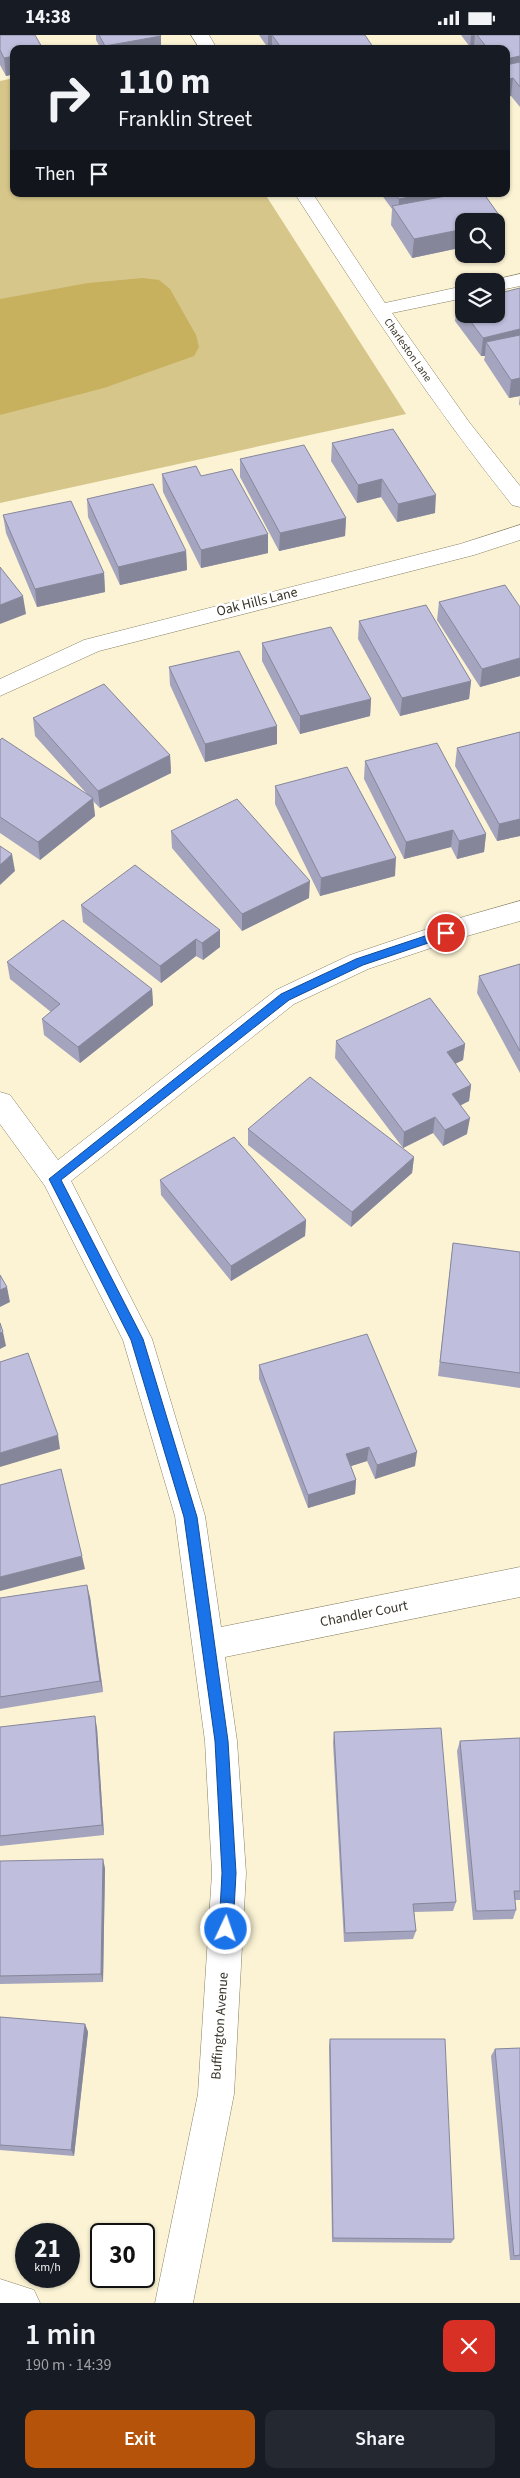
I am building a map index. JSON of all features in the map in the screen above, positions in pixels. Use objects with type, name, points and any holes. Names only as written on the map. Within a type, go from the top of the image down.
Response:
[{"type":"street","name":"Charleston Lane","points":[[306,197],[379,310],[478,450],[520,500]]},
{"type":"street","points":[[505,283],[520,280]]},
{"type":"street","points":[[379,310],[455,294]]},
{"type":"street","name":"Oak Hills Lane","points":[[0,688],[92,645],[466,550],[520,532]]},
{"type":"street","points":[[55,1179],[285,997],[359,962],[463,927],[520,911]]},
{"type":"street","name":"Buffington Avenue","points":[[0,1103],[55,1179],[137,1339],[190,1517],[221,1741],[229,1873],[216,2094],[174,2303]]},
{"type":"street","name":"Chandler Court","points":[[208,1645],[520,1582]]},
{"type":"street","points":[[0,2298],[21,2303]]},
{"type":"shaded area","points":[[10,79],[10,197],[267,197],[406,414],[0,503],[0,81]]},
{"type":"shaded area","points":[[143,278],[159,280],[170,289],[196,335],[199,347],[194,356],[104,388],[0,415],[0,299],[88,283]]},
{"type":"building","points":[[0,35],[35,35],[41,45],[10,45],[10,57],[4,58],[0,50]]},
{"type":"building","points":[[99,35],[161,36],[111,45],[104,45]]},
{"type":"building","points":[[272,35],[365,35],[372,45],[279,45]]},
{"type":"building","points":[[477,35],[520,35],[520,56],[510,58],[510,45],[485,45]]},
{"type":"building","points":[[520,62],[520,87],[513,78],[510,79],[510,64]]},
{"type":"building","points":[[441,197],[486,197],[498,213],[455,213],[455,231],[414,239],[392,206]]},
{"type":"building","points":[[520,288],[520,329],[483,338],[472,323],[505,323],[505,292]]},
{"type":"building","points":[[520,335],[520,378],[511,380],[486,342]]},
{"type":"building","points":[[393,429],[436,495],[398,504],[382,479],[358,485],[332,443]]},
{"type":"building","points":[[304,445],[346,518],[280,533],[240,459]]},
{"type":"building","points":[[196,466],[201,476],[232,469],[268,534],[201,550],[162,474]]},
{"type":"building","points":[[153,484],[186,551],[118,567],[87,499]]},
{"type":"building","points":[[71,501],[104,573],[35,589],[3,515]]},
{"type":"building","points":[[0,567],[23,596],[0,605]]},
{"type":"building","points":[[505,585],[520,607],[520,658],[482,669],[439,602]]},
{"type":"building","points":[[426,605],[471,681],[402,698],[359,621]]},
{"type":"building","points":[[331,627],[371,699],[300,716],[262,643]]},
{"type":"building","points":[[239,651],[277,726],[205,744],[169,667]]},
{"type":"building","points":[[104,684],[170,755],[98,791],[33,718]]},
{"type":"building","points":[[520,732],[520,819],[499,824],[457,748]]},
{"type":"building","points":[[2,738],[93,798],[38,842],[0,817],[0,740]]},
{"type":"building","points":[[437,743],[486,834],[459,841],[453,830],[406,842],[365,761]]},
{"type":"building","points":[[347,767],[396,858],[321,878],[275,786]]},
{"type":"building","points":[[237,799],[310,881],[242,914],[171,831]]},
{"type":"building","points":[[0,846],[12,854],[0,865]]},
{"type":"building","points":[[135,865],[220,930],[202,943],[196,939],[160,966],[81,905]]},
{"type":"building","points":[[63,920],[152,989],[78,1047],[42,1019],[60,1004],[7,962]]},
{"type":"building","points":[[520,964],[520,1051],[479,976]]},
{"type":"building","points":[[430,998],[465,1044],[447,1052],[471,1085],[452,1094],[470,1118],[445,1130],[435,1117],[404,1132],[336,1041]]},
{"type":"building","points":[[310,1077],[414,1157],[352,1212],[248,1129]]},
{"type":"building","points":[[234,1137],[306,1220],[231,1266],[160,1180]]},
{"type":"building","points":[[453,1243],[520,1252],[520,1373],[440,1362]]},
{"type":"building","points":[[0,1275],[7,1287],[0,1290]]},
{"type":"building","points":[[367,1334],[417,1452],[377,1465],[369,1447],[346,1454],[356,1480],[308,1495],[259,1365]]},
{"type":"building","points":[[28,1353],[58,1435],[0,1453],[0,1362]]},
{"type":"building","points":[[61,1469],[82,1556],[0,1577],[0,1485]]},
{"type":"building","points":[[87,1585],[100,1681],[0,1697],[0,1598]]},
{"type":"building","points":[[95,1716],[102,1825],[0,1836],[0,1727]]},
{"type":"building","points":[[441,1728],[456,1902],[413,1904],[416,1931],[345,1933],[334,1732]]},
{"type":"building","points":[[520,1738],[520,1891],[514,1891],[516,1910],[476,1911],[460,1741]]},
{"type":"building","points":[[103,1859],[101,1974],[0,1976],[0,1861]]},
{"type":"building","points":[[0,2017],[85,2024],[71,2150],[0,2145]]},
{"type":"building","points":[[330,2039],[445,2039],[454,2239],[333,2238]]},
{"type":"building","points":[[520,2048],[520,2255],[514,2256],[495,2049]]},
{"type":"route","points":[[226,1929],[229,1873],[221,1741],[190,1517],[137,1339],[55,1179],[285,997],[359,962],[446,933]]}]
